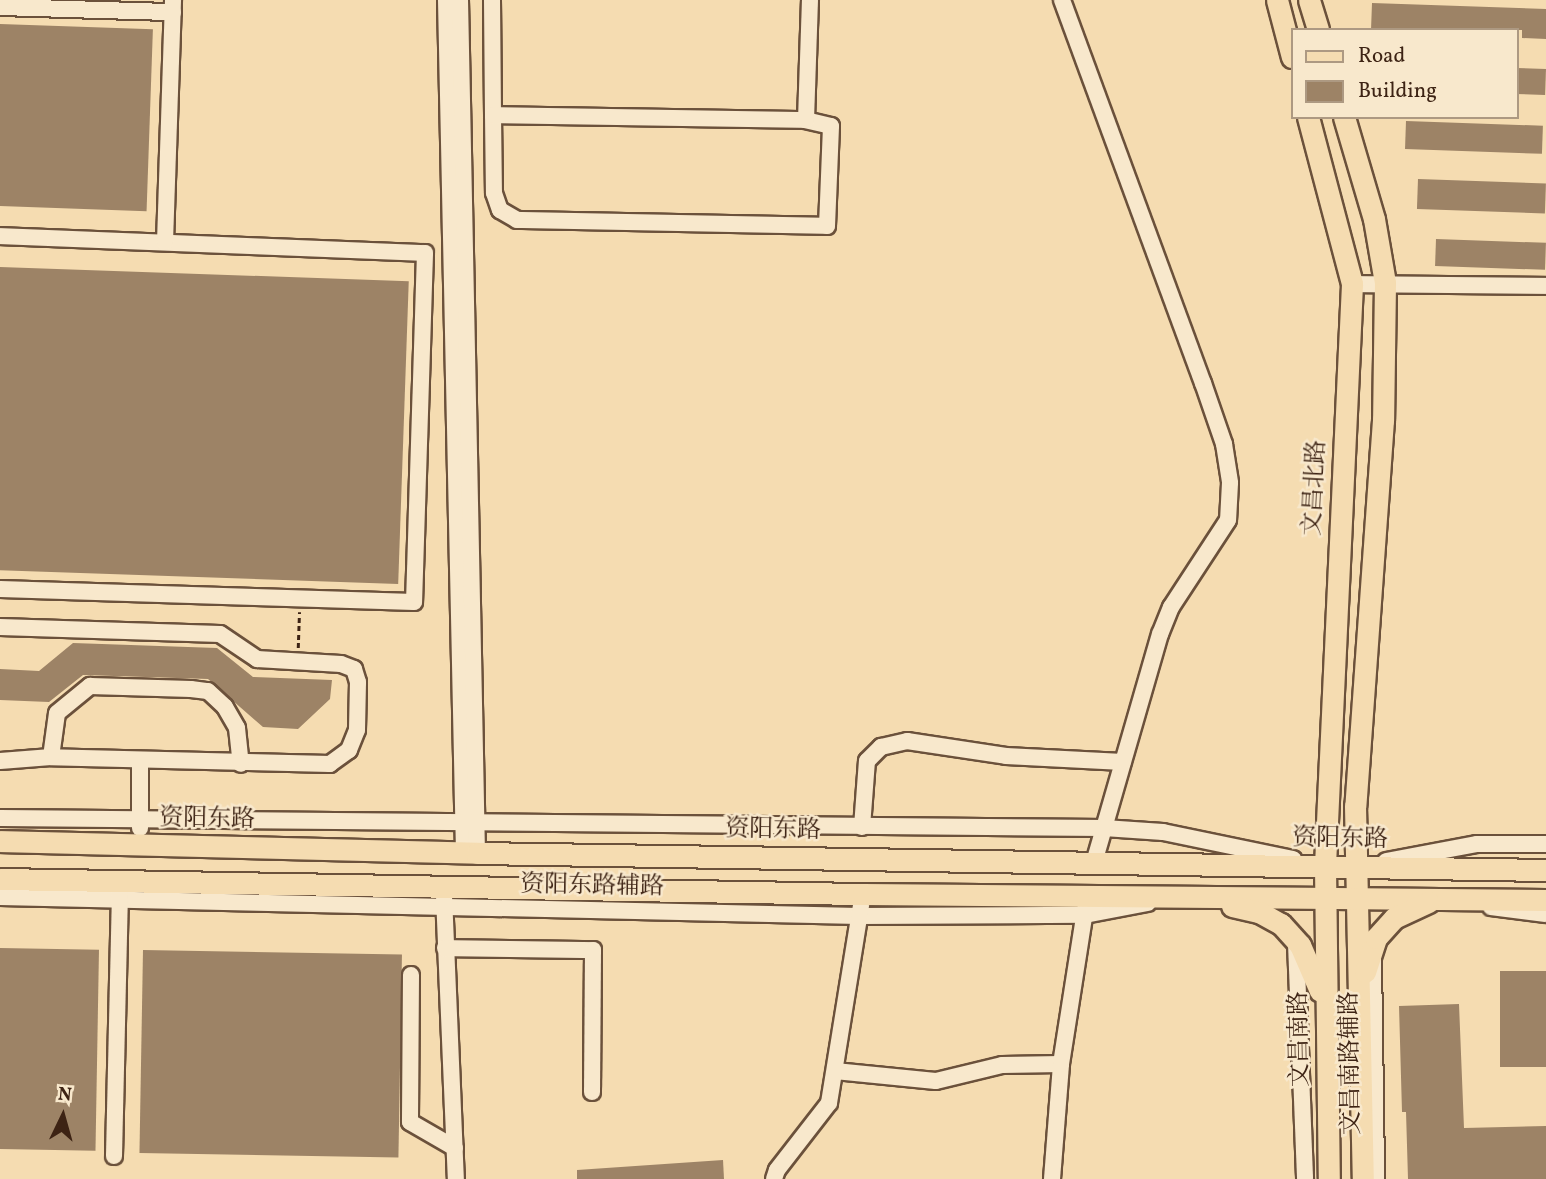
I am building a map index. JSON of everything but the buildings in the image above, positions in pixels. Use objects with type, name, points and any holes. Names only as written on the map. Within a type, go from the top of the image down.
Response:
[{"type":"main road","points":[[1277,0],[1290,49]]},
{"type":"main road","points":[[1309,0],[1317,28]]},
{"type":"main road","name":"文昌北路","points":[[1309,119],[1352,284],[1324,898]]},
{"type":"main road","points":[[1345,119],[1374,219],[1385,283],[1384,420],[1356,806],[1363,1179]]},
{"type":"main road","name":"资阳东路","points":[[0,841],[470,853],[1546,870]]},
{"type":"main road","points":[[0,879],[120,890],[444,896],[863,894],[1086,905],[1181,896],[1546,900]]},
{"type":"main road","points":[[1181,896],[1259,912],[1281,924],[1296,941],[1315,975],[1326,1013]]},
{"type":"main road","name":"文昌南路","points":[[1324,898],[1329,1179]]},
{"type":"main road","points":[[1359,1012],[1367,961],[1376,938],[1394,918],[1436,899]]},
{"type":"street","points":[[446,0],[470,824]]},
{"type":"street","points":[[460,0],[470,853]]},
{"type":"street","points":[[492,0],[493,115],[494,193],[500,210],[517,220],[827,226],[831,126],[806,120],[493,115]]},
{"type":"street","points":[[806,120],[810,0]]},
{"type":"street","points":[[1062,0],[1207,395],[1224,444],[1230,483],[1228,520],[1171,607],[1160,634],[1094,862]]},
{"type":"street","points":[[0,7],[173,6],[165,242]]},
{"type":"street","points":[[0,236],[425,253],[414,602],[0,589]]},
{"type":"street","points":[[1352,284],[1546,286]]},
{"type":"street","points":[[0,626],[220,634],[257,659],[341,664],[354,669],[358,682],[357,730],[349,750],[330,764],[241,764],[51,757],[0,761]]},
{"type":"street","points":[[51,757],[57,713],[90,686],[178,689],[208,691],[225,706],[237,728],[241,764]]},
{"type":"street","points":[[862,827],[867,761],[881,747],[908,741],[1006,756],[1124,762]]},
{"type":"street","points":[[141,760],[141,845]]},
{"type":"street","points":[[0,818],[1104,828],[1163,832],[1325,866]]},
{"type":"street","points":[[1356,867],[1477,844],[1546,844]]},
{"type":"street","points":[[0,897],[120,890],[114,1156]]},
{"type":"street","points":[[774,1179],[829,1103],[863,894]]},
{"type":"street","points":[[444,896],[456,1179]]},
{"type":"street","name":"资阳东路辅路","points":[[444,896],[859,915],[1086,905]]},
{"type":"street","points":[[1436,899],[1546,914]]},
{"type":"street","points":[[1052,1179],[1061,1064],[1086,905]]},
{"type":"street","name":"文昌南路辅路","points":[[1296,941],[1305,1179]]},
{"type":"street","name":"文昌南路辅路","points":[[1373,946],[1376,1179]]},
{"type":"street","points":[[446,948],[593,950],[592,1092]]},
{"type":"street","points":[[411,975],[410,1122],[455,1148]]},
{"type":"street","points":[[835,1071],[936,1081],[1002,1065],[1061,1064]]},
{"type":"path","points":[[298,662],[299,598]]}]
